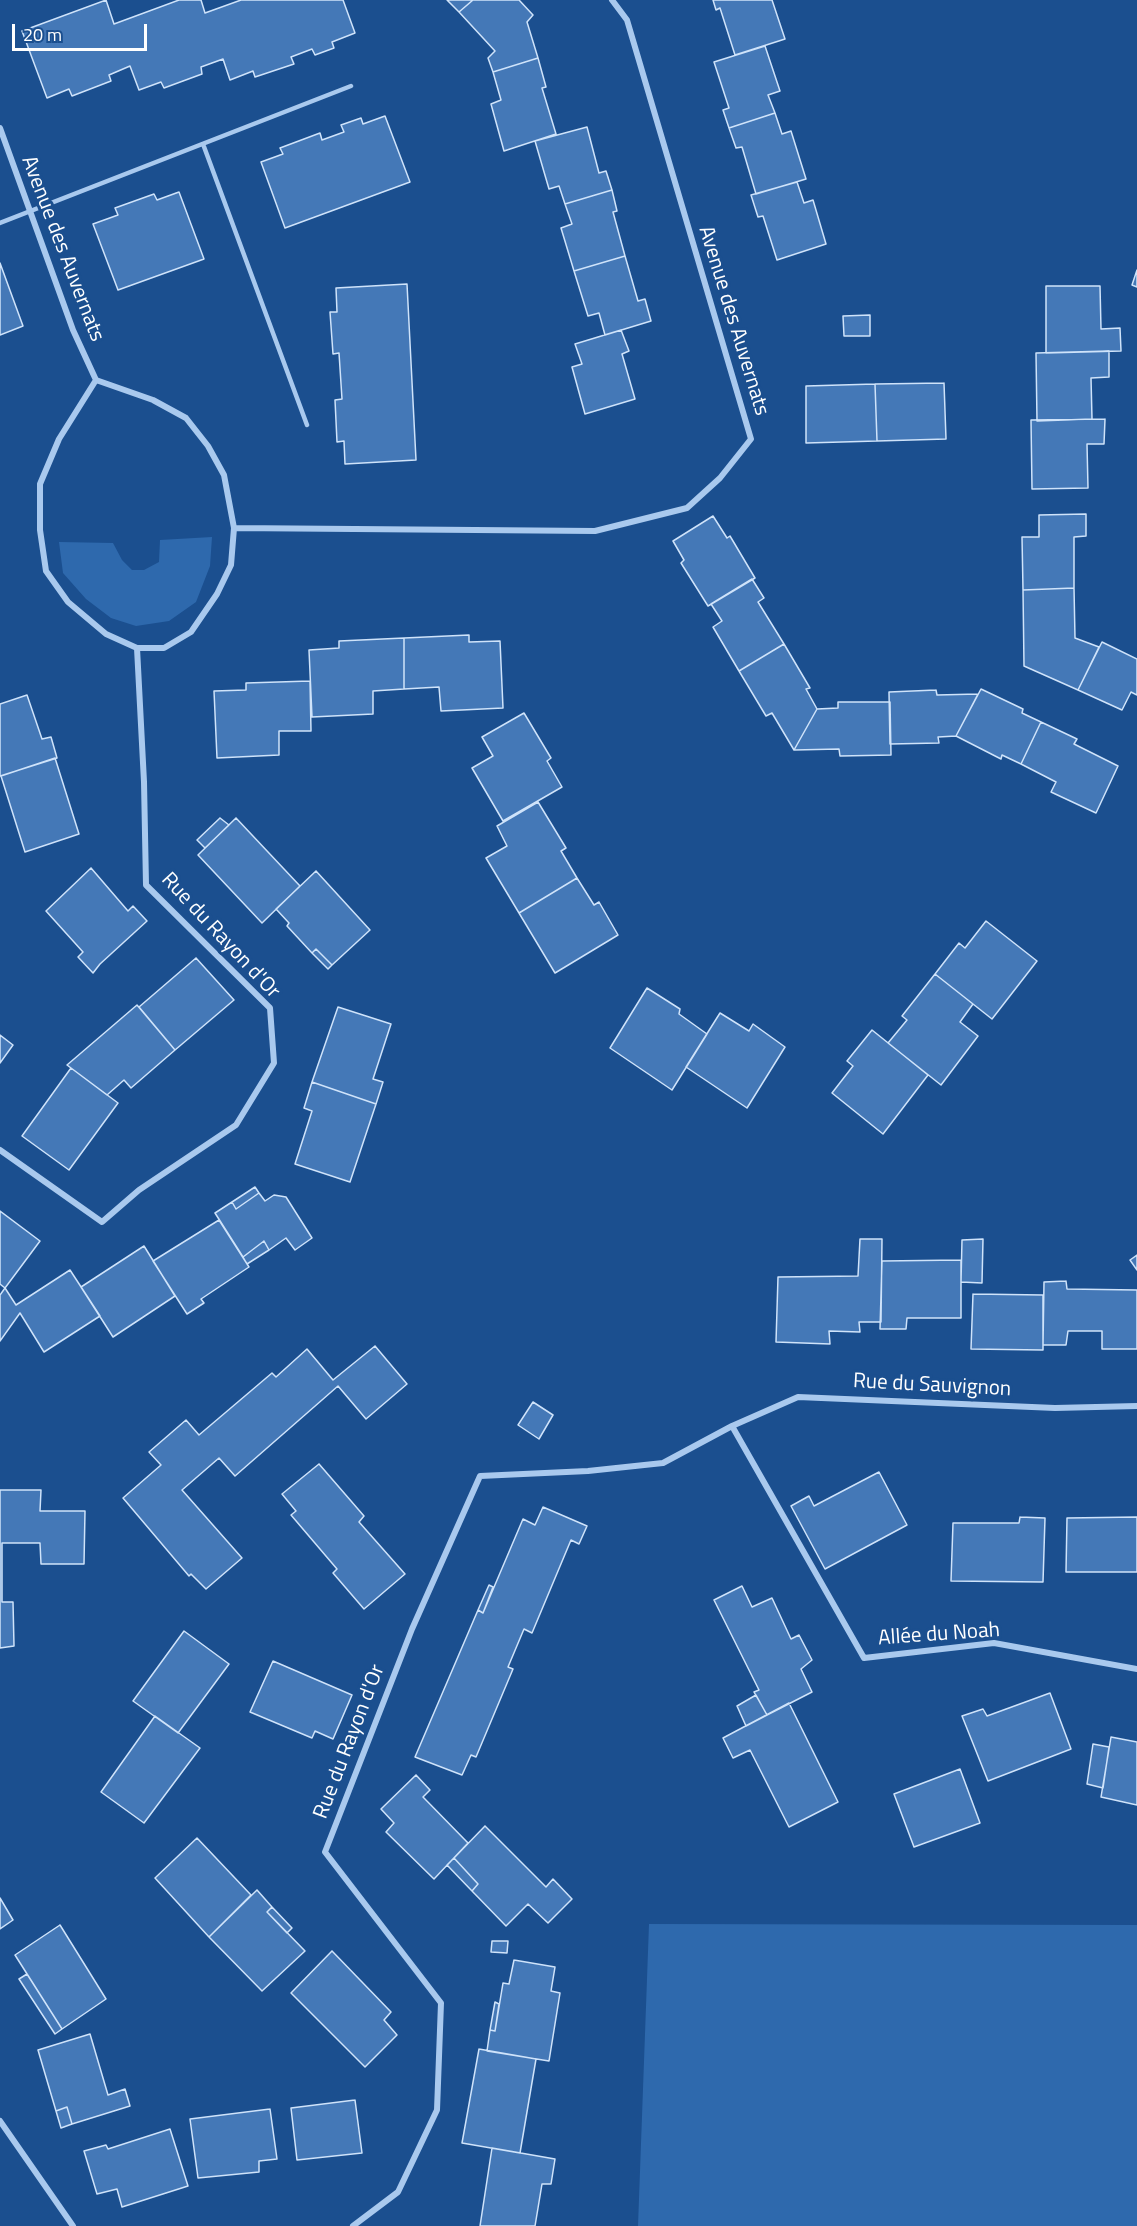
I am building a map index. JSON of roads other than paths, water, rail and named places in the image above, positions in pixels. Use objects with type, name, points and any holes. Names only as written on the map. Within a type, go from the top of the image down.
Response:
[{"type":"street","name":"Avenue des Auvernats","points":[[234,528],[595,531],[687,508],[720,478],[751,439],[627,20],[612,0]]},
{"type":"street","name":"Avenue des Auvernats","points":[[0,128],[73,330],[96,380]]},
{"type":"street","points":[[96,380],[153,400],[186,418],[208,446],[224,475],[234,528],[231,565],[217,594],[191,632],[164,648],[137,648],[106,634],[68,602],[46,571],[40,530],[40,484],[58,439],[96,380]]},
{"type":"street","name":"Rue du Rayon d'Or","points":[[0,1150],[102,1222],[140,1190],[236,1125],[274,1063],[270,1008],[146,885],[144,782],[137,648]]},
{"type":"street","name":"Rue du Sauvignon","points":[[732,1426],[798,1397],[1055,1408],[1137,1406]]},
{"type":"street","name":"Rue du Rayon d'Or","points":[[352,2226],[398,2192],[437,2110],[441,2003],[325,1851],[412,1629],[480,1476],[588,1471],[663,1463],[732,1426]]},
{"type":"street","name":"Allée du Noah","points":[[732,1426],[864,1658],[994,1643],[1137,1669]]},
{"type":"street","points":[[0,2121],[73,2226]]},
{"type":"lane","points":[[0,223],[351,86]]},
{"type":"lane","points":[[203,144],[307,425]]}]
